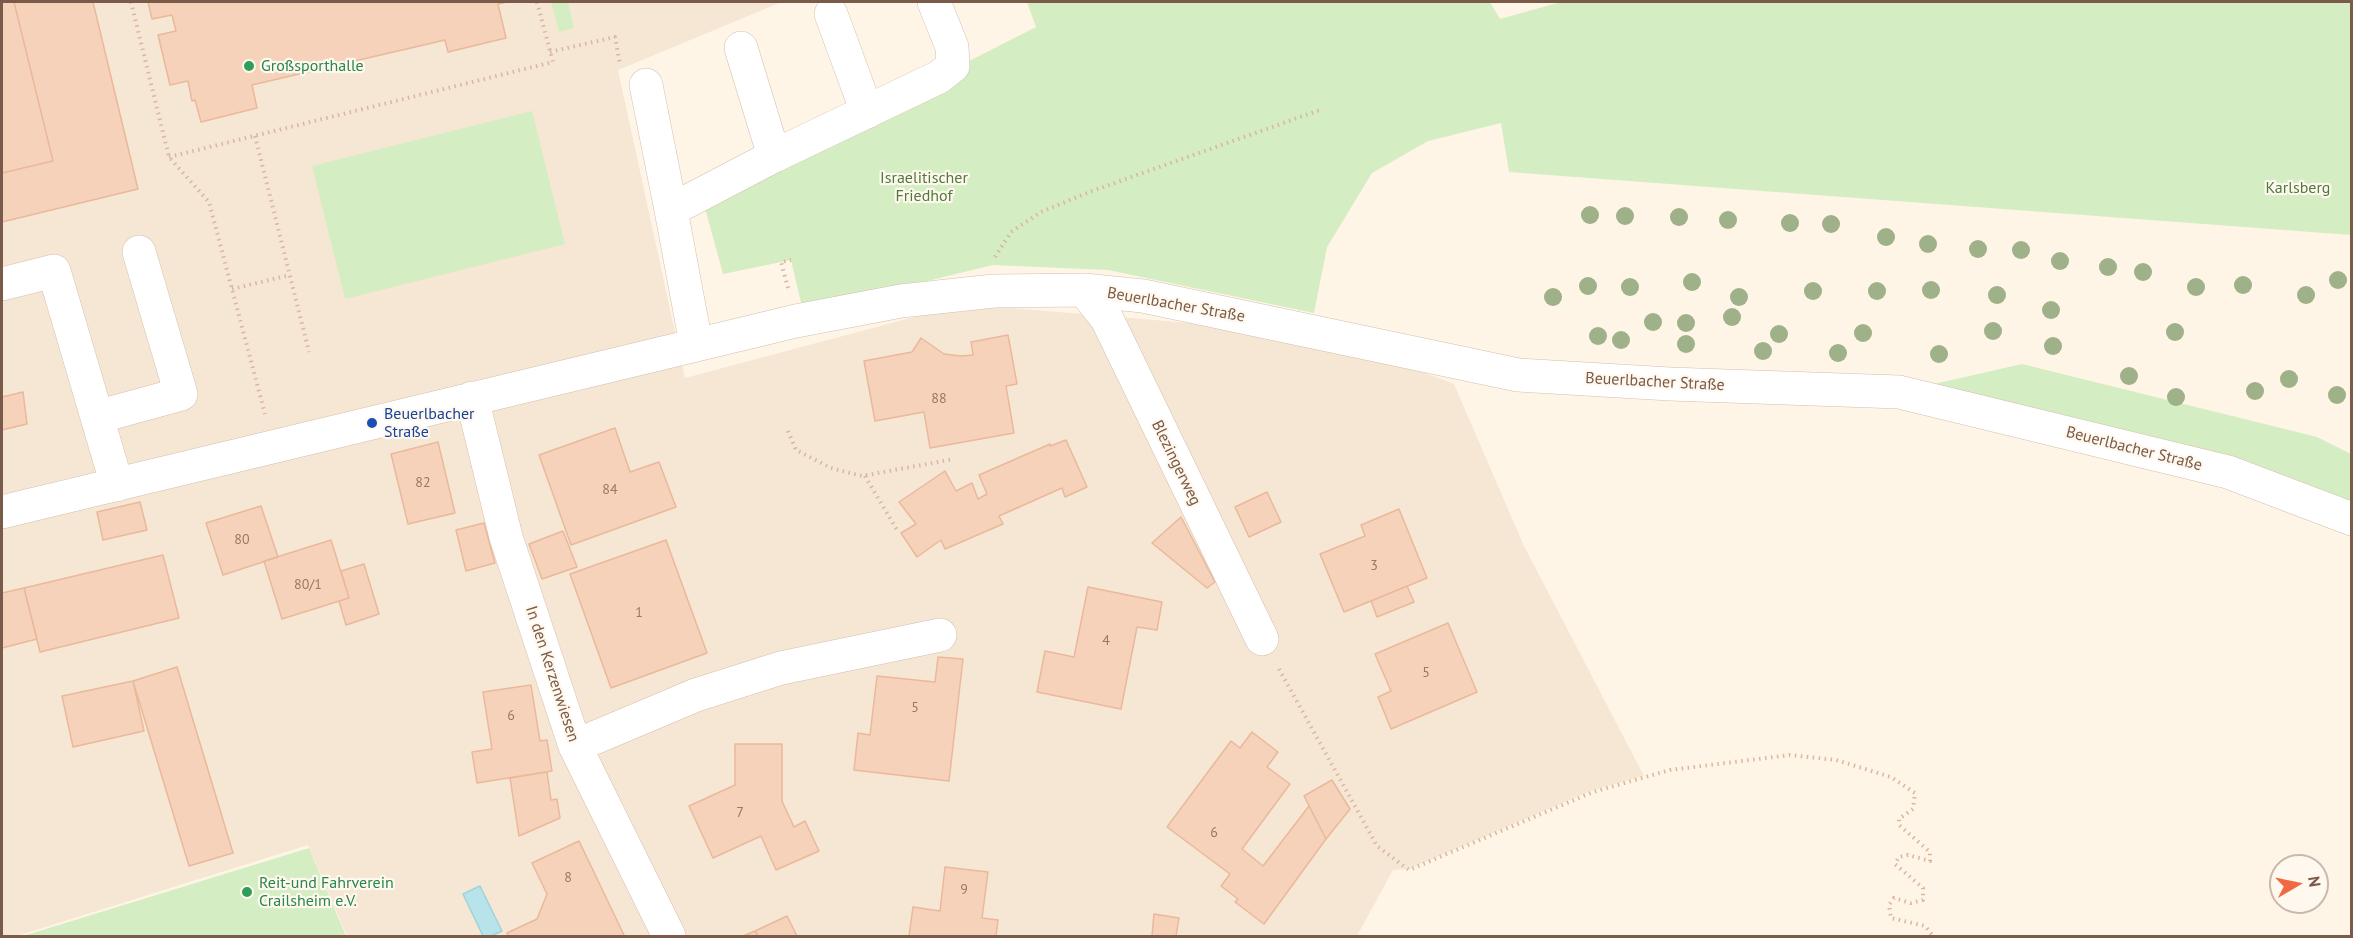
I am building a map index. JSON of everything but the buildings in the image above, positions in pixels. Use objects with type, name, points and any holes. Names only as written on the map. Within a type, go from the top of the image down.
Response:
[{"type":"street","points":[[671,210],[774,156],[939,78],[953,66],[952,48],[934,2]]},
{"type":"street","points":[[831,14],[867,112]]},
{"type":"street","points":[[741,48],[774,156]]},
{"type":"street","points":[[646,85],[696,344]]},
{"type":"street","points":[[97,417],[181,394],[139,252]]},
{"type":"street","points":[[2,284],[54,271],[117,485]]},
{"type":"street","name":"Beuerlbacher Straße","points":[[2,512],[796,321],[901,301],[994,291],[1084,290],[1143,296],[1518,375],[1670,384],[1899,393],[2228,472],[2352,519]]},
{"type":"street","name":"Blezingerweg","points":[[1084,290],[1107,319],[1262,639]]},
{"type":"street","name":"In den Kerzenwiesen","points":[[472,398],[506,537],[575,746],[669,936]]},
{"type":"street","points":[[575,746],[696,695],[771,671],[939,634]]},
{"type":"path","points":[[131,2],[169,157],[209,202],[273,447]]},
{"type":"path","points":[[169,157],[553,62],[537,2]]},
{"type":"path","points":[[550,52],[615,36]]},
{"type":"path","points":[[994,291],[993,261],[1011,232],[1041,212],[1092,191],[1320,110]]},
{"type":"path","points":[[255,136],[309,352]]},
{"type":"path","points":[[232,289],[290,275]]},
{"type":"path","points":[[788,431],[796,450],[831,468],[865,476],[954,459]]},
{"type":"path","points":[[865,476],[897,531]]},
{"type":"path","points":[[1262,639],[1377,846],[1409,870],[1593,792],[1670,770],[1790,755],[1836,760],[1891,777],[1915,793],[1913,809],[1899,819],[1899,825],[1929,852],[1930,861],[1908,855],[1899,857],[1895,864],[1923,888],[1923,900],[1911,903],[1894,898],[1889,905],[1891,918],[1925,926],[1933,936]]},
{"type":"shaded area","points":[[2,2],[782,2],[618,70],[685,378],[963,304],[1321,334],[1454,384],[1524,546],[1644,776],[1593,790],[1409,869],[1393,870],[1357,936],[347,936],[308,845],[17,936],[2,936]]},
{"type":"green space","points":[[551,2],[568,2],[574,28],[559,32]]},
{"type":"green space","points":[[1027,2],[1490,2],[1500,19],[1561,2],[2351,2],[2351,235],[1509,172],[1501,123],[1428,141],[1372,173],[1327,247],[1314,313],[1108,270],[993,265],[803,311],[791,260],[723,274],[702,197],[1036,27]]},
{"type":"green space","points":[[532,111],[565,244],[345,299],[312,166]]},
{"type":"green space","points":[[2022,364],[2317,437],[2351,454],[2351,519],[1899,392]]},
{"type":"green space","name":"Reit-und Fahrverein Crailsheim e.V.","points":[[309,848],[346,936],[23,936]]},
{"type":"water","points":[[480,886],[502,931],[491,936],[483,936],[463,894]]},
{"type":"place","name":"Großsporthalle","points":[[249,66]]},
{"type":"place","name":"Beuerlbacher Straße","points":[[372,423]]},
{"type":"place","name":"Reit-und Fahrverein Crailsheim e.V.","points":[[247,892]]},
{"type":"park label","name":"Israelitischer Friedhof","points":[[924,187]]},
{"type":"park label","name":"Karlsberg","points":[[2298,188]]}]
